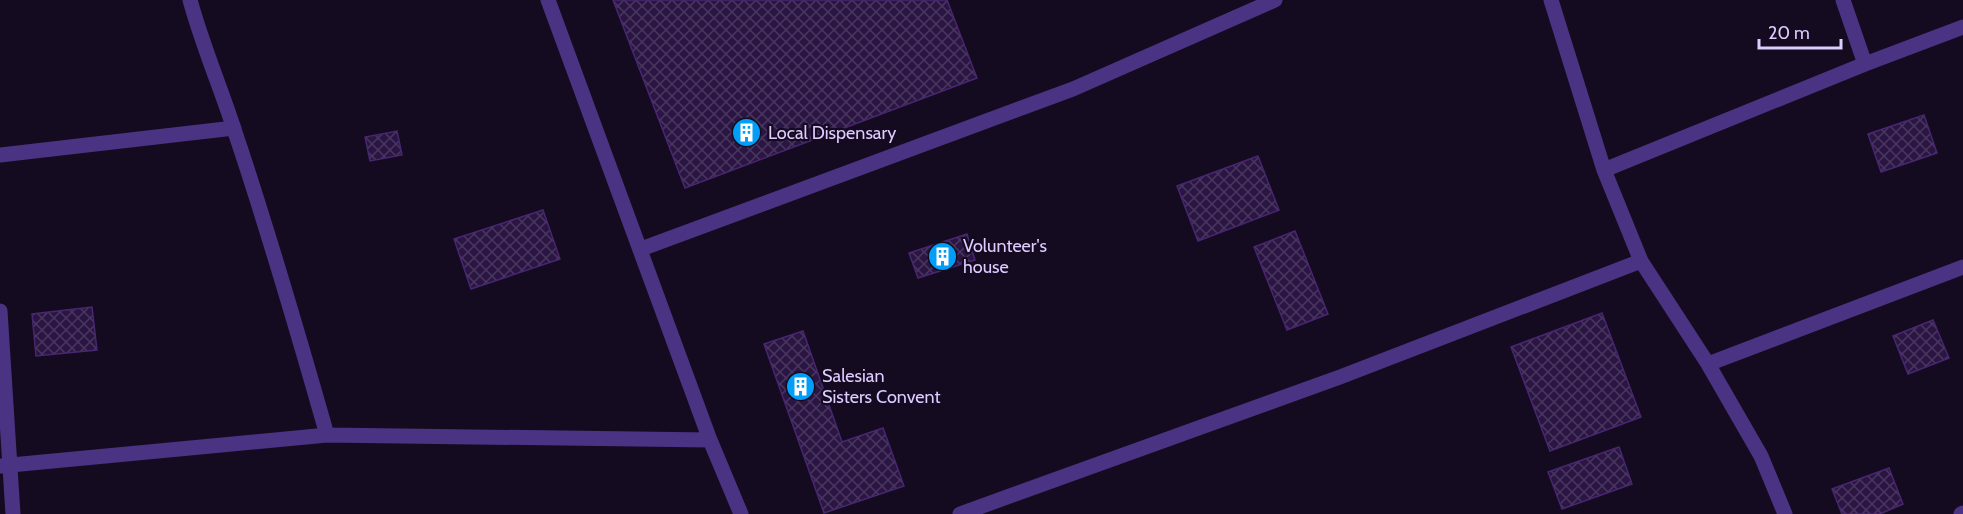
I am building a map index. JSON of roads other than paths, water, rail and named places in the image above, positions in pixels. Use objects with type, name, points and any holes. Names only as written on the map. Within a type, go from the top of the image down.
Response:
[{"type":"street","points":[[189,0],[200,37],[234,128],[295,320],[327,435]]},
{"type":"street","points":[[548,0],[710,440],[741,514]]},
{"type":"street","points":[[641,249],[1073,89],[1275,0]]},
{"type":"street","points":[[1551,0],[1604,170],[1641,261],[1708,364],[1761,456],[1785,514]]},
{"type":"street","points":[[1843,0],[1866,64]]},
{"type":"street","points":[[1604,170],[1963,27]]},
{"type":"street","points":[[0,155],[234,128]]},
{"type":"street","points":[[960,514],[1340,377],[1641,261]]},
{"type":"street","points":[[1708,364],[1963,267]]},
{"type":"street","points":[[0,312],[5,466],[14,514]]},
{"type":"street","points":[[5,466],[327,435],[710,440]]},
{"type":"place","name":"Local Dispensary","points":[[747,133]]},
{"type":"place","name":"Volunteer's house","points":[[942,256]]},
{"type":"place","name":"Salesian Sisters Convent","points":[[801,386]]}]
